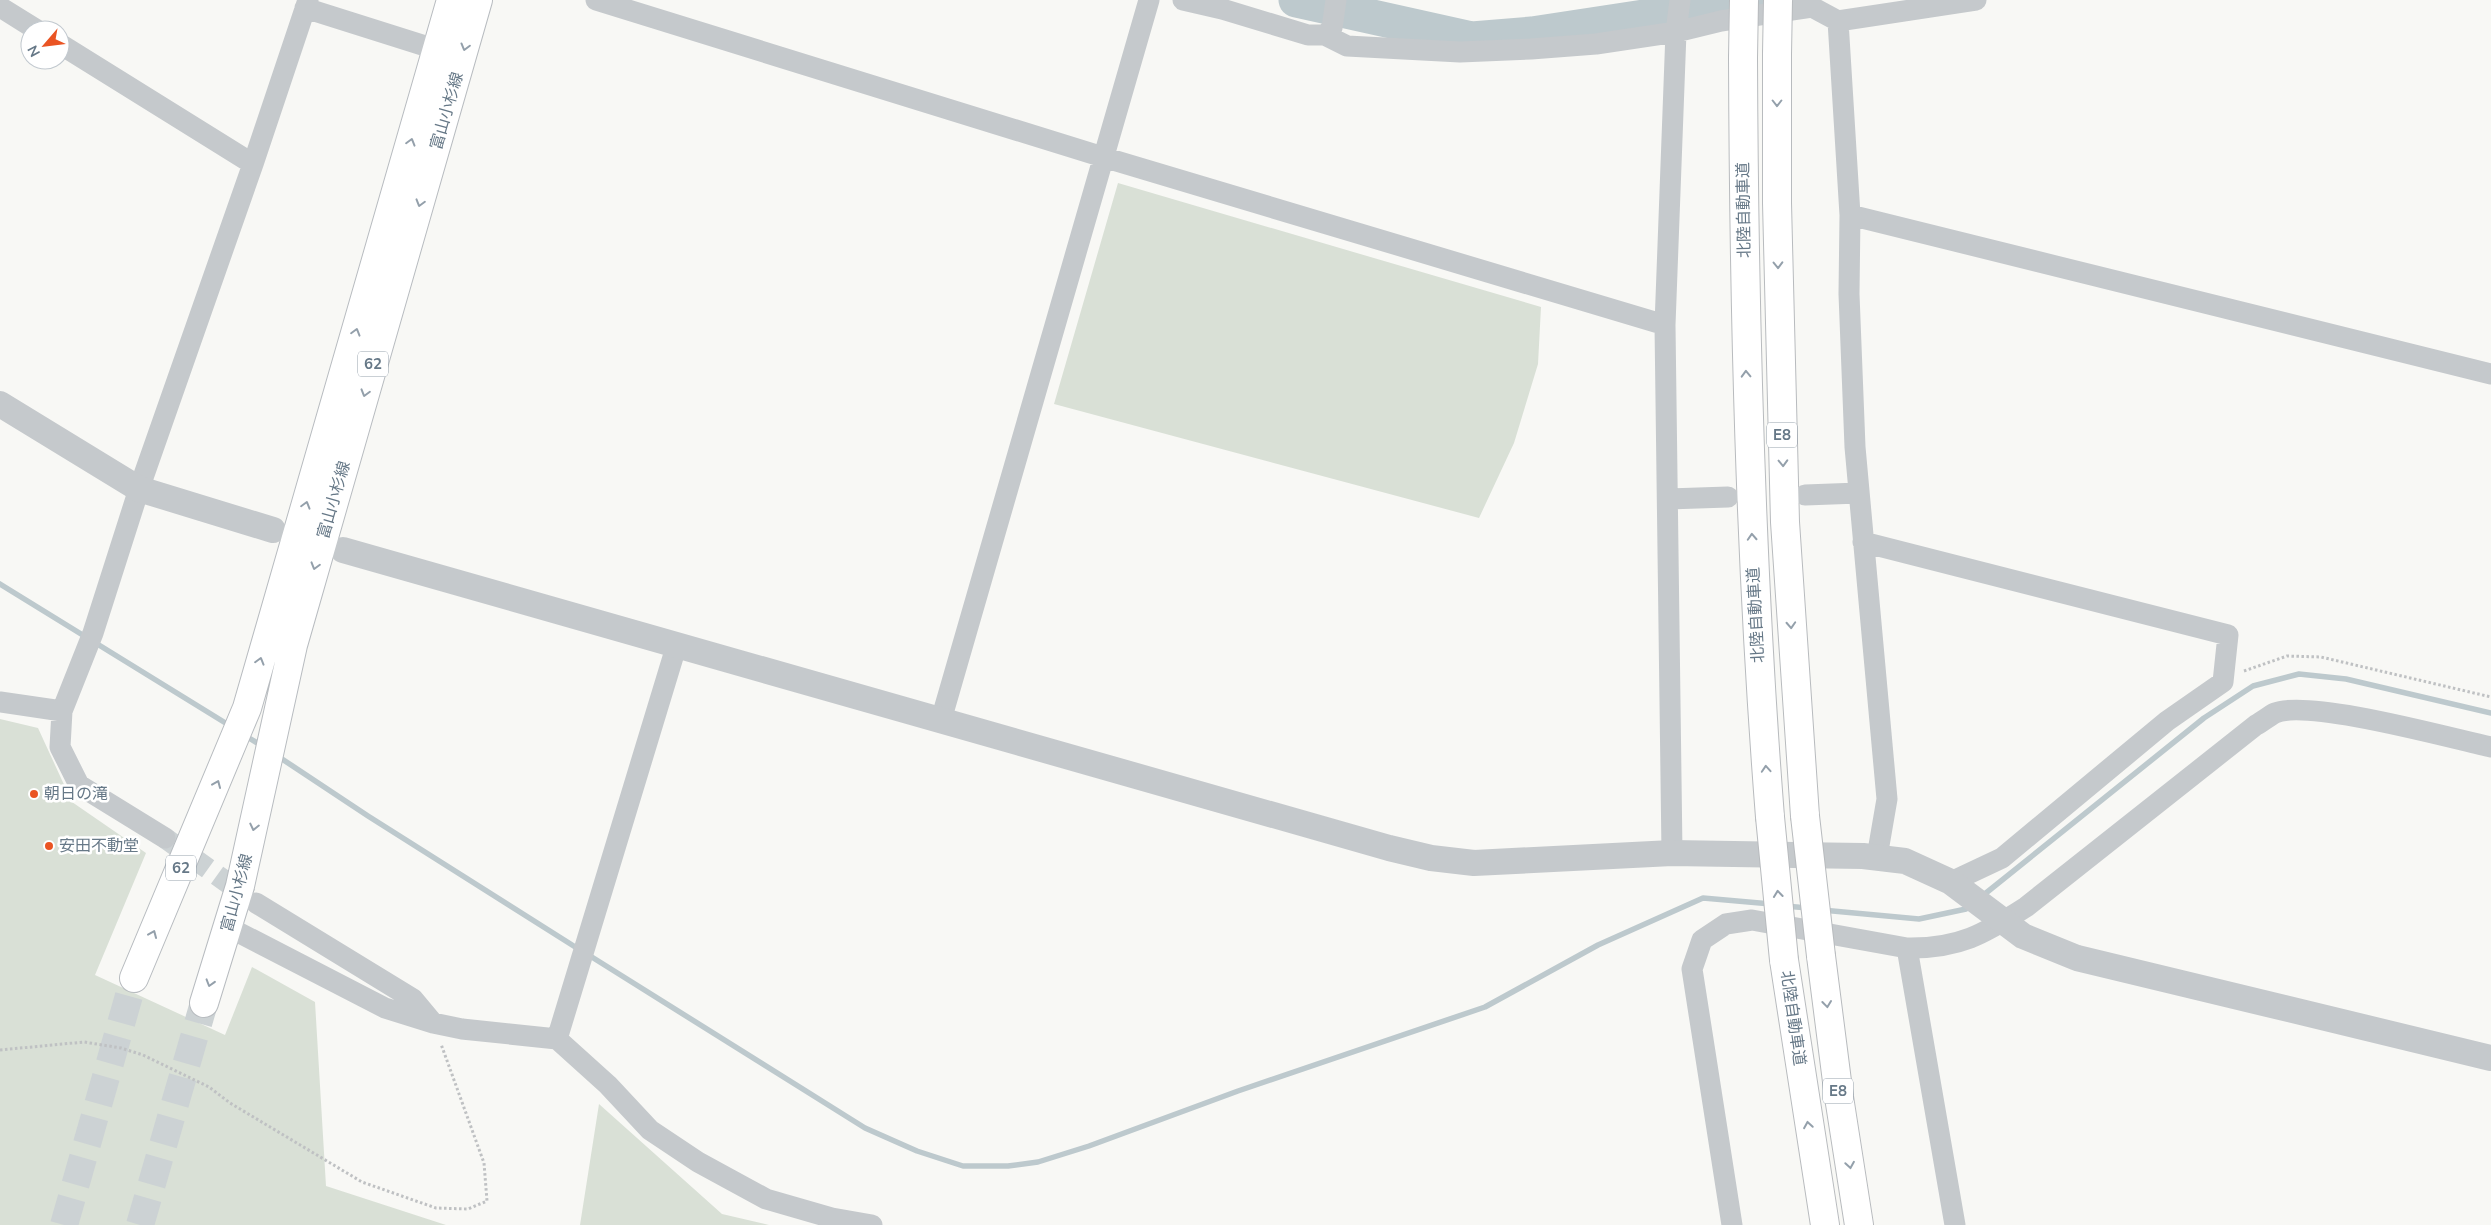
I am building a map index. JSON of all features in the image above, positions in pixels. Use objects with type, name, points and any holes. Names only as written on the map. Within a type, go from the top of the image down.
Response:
[{"type":"main road","name":"富山小杉線","points":[[134,978],[247,708],[451,0]]},
{"type":"main road","name":"富山小杉線","points":[[204,1003],[240,886],[265,779],[293,644],[478,0]]},
{"type":"main road","name":"北陸自動車道","points":[[1744,0],[1746,369],[1759,680],[1784,960],[1825,1225]]},
{"type":"main road","name":"北陸自動車道","points":[[1778,0],[1777,204],[1785,512],[1806,816],[1839,1097],[1859,1225]]},
{"type":"street","points":[[596,0],[1103,157],[1665,325]]},
{"type":"street","points":[[941,720],[1149,0]]},
{"type":"street","points":[[1183,0],[1222,9],[1308,35],[1329,31]]},
{"type":"street","points":[[1329,31],[1336,0]]},
{"type":"street","points":[[1672,853],[1665,325],[1677,28],[1680,0]]},
{"type":"street","points":[[1329,31],[1347,46],[1460,52],[1578,45],[1812,7],[1838,21],[1976,0]]},
{"type":"street","points":[[164,838],[79,785],[60,748],[62,711],[93,633],[139,489],[253,164],[306,4],[438,50]]},
{"type":"street","points":[[0,7],[21,20]]},
{"type":"street","points":[[1838,21],[1850,215],[1849,294],[1859,493],[1887,800],[1877,857]]},
{"type":"street","points":[[70,50],[253,164]]},
{"type":"street","points":[[1850,215],[2491,374]]},
{"type":"street","points":[[0,404],[139,489],[273,530]]},
{"type":"street","points":[[1805,494],[1859,493]]},
{"type":"street","points":[[1668,499],[1728,497]]},
{"type":"street","points":[[1863,542],[2228,636],[2223,682],[2167,721],[2002,858],[1951,882]]},
{"type":"street","points":[[343,550],[1389,848],[1431,858],[1474,864],[1672,853],[1877,857],[1905,861],[1951,882],[2023,936],[2077,958],[2491,1058]]},
{"type":"street","points":[[557,1039],[677,644]]},
{"type":"street","points":[[0,702],[62,711]]},
{"type":"street","points":[[1732,1225],[1692,969],[1702,940],[1726,924],[1752,920],[1907,948],[1929,948],[1972,938],[1987,932],[1997,916],[2026,906],[2276,712],[2309,710],[2367,720],[2491,747]]},
{"type":"street","points":[[256,903],[413,999],[433,1023]]},
{"type":"street","points":[[228,927],[385,1008],[433,1023],[462,1029],[557,1039],[608,1086],[650,1130],[698,1162],[766,1199],[832,1218],[872,1225]]},
{"type":"street","points":[[1907,948],[1955,1225]]},
{"type":"path","points":[[2223,682],[2248,669],[2287,656],[2321,657],[2491,697]]},
{"type":"path","points":[[0,1050],[84,1042],[121,1048],[143,1055],[209,1087],[230,1103],[362,1182],[436,1208],[468,1209],[487,1201],[484,1163],[433,1023]]},
{"type":"shaded area","points":[[1118,183],[1541,307],[1538,364],[1514,443],[1479,518],[1054,404]]},
{"type":"shaded area","points":[[0,719],[38,728],[72,802],[146,853],[95,975],[225,1035],[252,967],[315,1002],[326,1186],[446,1225],[0,1225]]},
{"type":"shaded area","points":[[599,1104],[722,1214],[769,1225],[580,1225]]},
{"type":"waterway","points":[[1296,0],[1472,39],[1532,34],[1756,0]]},
{"type":"waterway","points":[[0,584],[232,727]]},
{"type":"waterway","points":[[1981,897],[2204,718],[2253,686],[2299,674],[2346,679],[2491,713]]},
{"type":"waterway","points":[[244,735],[264,747]]},
{"type":"waterway","points":[[276,755],[368,816],[580,950]]},
{"type":"waterway","points":[[587,954],[865,1128],[917,1151],[963,1166],[1008,1166],[1038,1162],[1089,1146],[1238,1091],[1485,1007],[1598,945],[1703,898],[1771,904]]},
{"type":"waterway","points":[[1785,906],[1808,908]]},
{"type":"waterway","points":[[1822,910],[1919,919],[1966,909],[1970,906]]},
{"type":"tunnel","points":[[165,838],[249,898]]},
{"type":"tunnel","points":[[64,1225],[134,978]]},
{"type":"tunnel","points":[[140,1225],[204,1003]]},
{"type":"place","name":"朝日の滝","points":[[34,794]]},
{"type":"place","name":"安田不動堂","points":[[49,846]]}]
